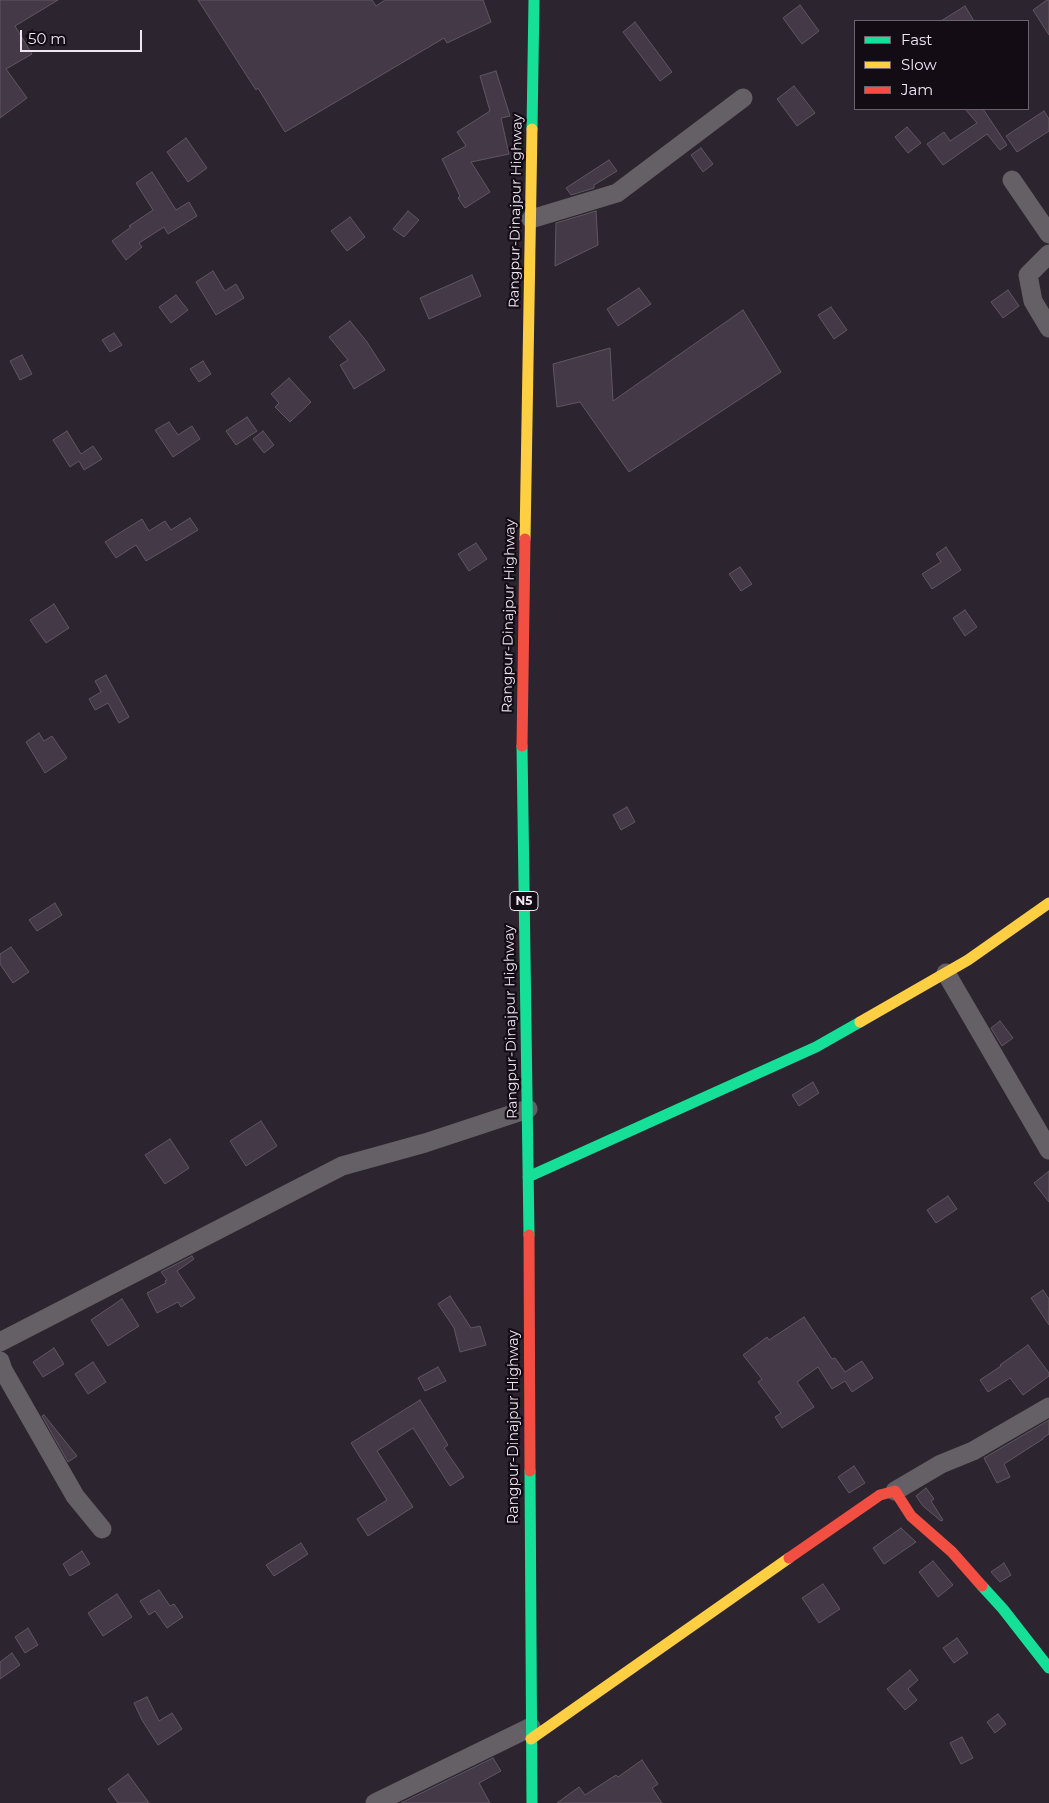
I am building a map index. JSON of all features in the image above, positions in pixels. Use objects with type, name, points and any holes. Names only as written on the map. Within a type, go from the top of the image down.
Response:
[{"type":"main road","name":"Rangpur-Dinajpur Highway","points":[[532,1803],[528,1109],[522,754],[534,0]]},
{"type":"main road","points":[[528,1177],[816,1047],[968,960],[1049,903]]},
{"type":"main road","points":[[531,1733],[880,1495],[895,1491],[911,1516],[952,1552],[1003,1609],[1049,1668]]},
{"type":"street","points":[[531,219],[617,193],[743,98]]},
{"type":"street","points":[[1012,180],[1049,234]]},
{"type":"street","points":[[1049,254],[1028,275],[1033,301],[1049,328]]},
{"type":"street","points":[[946,972],[1049,1150]]},
{"type":"street","points":[[0,1342],[342,1166],[425,1143],[528,1109]]},
{"type":"street","points":[[0,1361],[3,1370],[75,1496],[102,1529]]},
{"type":"street","points":[[895,1491],[941,1464],[973,1451],[1049,1407]]},
{"type":"street","points":[[375,1803],[531,1733]]},
{"type":"building","points":[[0,0],[58,0],[15,26],[32,54],[6,69],[27,98],[0,118]]},
{"type":"building","points":[[198,0],[372,0],[376,6],[385,0],[483,0],[491,22],[447,43],[444,38],[285,132],[258,88],[256,90]]},
{"type":"building","points":[[1049,0],[1049,35],[1033,10]]},
{"type":"building","points":[[800,5],[819,31],[802,44],[783,18]]},
{"type":"building","points":[[965,6],[973,20],[943,20]]},
{"type":"building","points":[[635,22],[672,72],[660,81],[623,32]]},
{"type":"building","points":[[496,71],[510,116],[501,118],[509,154],[471,162],[490,192],[465,208],[458,198],[460,196],[442,159],[466,146],[457,132],[490,111],[480,76]]},
{"type":"building","points":[[794,86],[815,113],[797,126],[777,99]]},
{"type":"building","points":[[966,110],[984,110],[1007,145],[1000,150],[987,134],[943,165],[927,144],[944,132],[950,141],[977,123]]},
{"type":"building","points":[[1044,111],[1049,119],[1049,131],[1017,152],[1006,136]]},
{"type":"building","points":[[907,127],[921,143],[908,153],[895,137]]},
{"type":"building","points":[[186,138],[207,168],[188,182],[167,152]]},
{"type":"building","points":[[701,148],[713,164],[703,172],[691,155]]},
{"type":"building","points":[[609,160],[617,171],[594,185],[594,188],[571,195],[566,188]]},
{"type":"building","points":[[152,172],[176,210],[189,202],[197,216],[168,234],[164,227],[139,243],[142,247],[126,260],[112,241],[131,227],[129,226],[153,210],[136,183]]},
{"type":"building","points":[[408,211],[419,220],[404,237],[393,229]]},
{"type":"building","points":[[596,211],[598,245],[555,266],[556,223]]},
{"type":"building","points":[[350,217],[365,237],[347,251],[331,231]]},
{"type":"building","points":[[213,271],[225,291],[236,284],[244,298],[216,315],[196,282]]},
{"type":"building","points":[[472,275],[481,296],[429,319],[420,298]]},
{"type":"building","points":[[639,288],[651,304],[618,326],[607,309]]},
{"type":"building","points":[[1008,290],[1019,306],[1003,318],[991,302]]},
{"type":"building","points":[[176,295],[188,310],[171,323],[159,307]]},
{"type":"building","points":[[831,307],[847,330],[834,339],[818,315]]},
{"type":"building","points":[[743,310],[781,372],[629,472],[580,402],[557,407],[553,364],[610,348],[613,401]]},
{"type":"building","points":[[350,321],[367,342],[385,370],[354,389],[340,365],[348,360],[329,337]]},
{"type":"building","points":[[114,333],[122,345],[110,352],[102,340]]},
{"type":"building","points":[[22,355],[32,374],[20,380],[10,361]]},
{"type":"building","points":[[203,361],[211,374],[199,382],[190,369]]},
{"type":"building","points":[[289,378],[311,402],[290,422],[275,407],[279,403],[271,394]]},
{"type":"building","points":[[247,417],[257,431],[236,445],[226,431]]},
{"type":"building","points":[[169,422],[178,435],[192,426],[200,439],[173,457],[155,430]]},
{"type":"building","points":[[67,431],[81,454],[93,446],[102,459],[84,470],[79,461],[70,467],[53,440]]},
{"type":"building","points":[[263,431],[274,445],[264,453],[253,439]]},
{"type":"building","points":[[190,518],[198,530],[146,561],[136,545],[116,558],[105,542],[142,519],[149,531],[165,521],[171,530]]},
{"type":"building","points":[[476,543],[487,559],[469,571],[458,554]]},
{"type":"building","points":[[946,547],[961,570],[932,589],[922,574],[941,562],[936,554]]},
{"type":"building","points":[[740,567],[752,584],[741,591],[729,574]]},
{"type":"building","points":[[54,604],[69,628],[46,643],[30,620]]},
{"type":"building","points":[[965,610],[977,627],[965,636],[953,618]]},
{"type":"building","points":[[106,675],[129,717],[119,723],[108,703],[95,710],[89,699],[101,692],[95,681]]},
{"type":"building","points":[[39,733],[44,741],[52,736],[67,758],[45,773],[26,742]]},
{"type":"building","points":[[627,807],[635,822],[621,830],[613,815]]},
{"type":"building","points":[[55,903],[62,915],[37,931],[29,920]]},
{"type":"building","points":[[11,947],[29,972],[13,983],[0,964],[0,954]]},
{"type":"building","points":[[1000,1021],[1013,1038],[1002,1046],[991,1028]]},
{"type":"building","points":[[813,1082],[819,1093],[799,1106],[792,1095]]},
{"type":"building","points":[[261,1121],[277,1146],[246,1166],[230,1141]]},
{"type":"building","points":[[170,1139],[189,1168],[165,1184],[145,1155]]},
{"type":"building","points":[[1049,1171],[1049,1202],[1034,1183]]},
{"type":"building","points":[[948,1196],[957,1209],[936,1223],[927,1210]]},
{"type":"building","points":[[192,1256],[194,1259],[177,1271],[195,1298],[181,1307],[178,1302],[157,1313],[147,1293],[166,1283],[165,1281],[167,1280],[161,1272]]},
{"type":"building","points":[[1043,1290],[1049,1299],[1049,1325],[1031,1298]]},
{"type":"building","points":[[450,1296],[471,1328],[480,1326],[486,1345],[460,1352],[454,1328],[438,1304]]},
{"type":"building","points":[[122,1299],[139,1326],[108,1346],[91,1320]]},
{"type":"building","points":[[804,1317],[832,1359],[835,1358],[845,1372],[862,1361],[873,1378],[852,1392],[845,1381],[832,1389],[818,1367],[797,1382],[814,1407],[782,1428],[775,1417],[781,1413],[758,1382],[762,1379],[743,1355],[767,1337],[769,1340]]},
{"type":"building","points":[[1028,1345],[1049,1373],[1049,1376],[1023,1395],[1010,1378],[988,1392],[980,1380]]},
{"type":"building","points":[[54,1348],[64,1364],[43,1377],[33,1362]]},
{"type":"building","points":[[93,1362],[106,1382],[88,1394],[75,1374]]},
{"type":"building","points":[[438,1367],[446,1381],[425,1391],[418,1378]]},
{"type":"building","points":[[420,1400],[448,1445],[444,1448],[464,1477],[450,1486],[413,1428],[377,1451],[413,1507],[368,1536],[357,1519],[387,1500],[351,1443]]},
{"type":"building","points":[[44,1415],[77,1456],[68,1462],[42,1416]]},
{"type":"building","points":[[1049,1420],[1049,1434],[1004,1464],[1010,1477],[997,1483],[984,1458]]},
{"type":"building","points":[[854,1466],[865,1483],[849,1493],[838,1477]]},
{"type":"building","points":[[926,1488],[934,1499],[931,1501],[943,1520],[941,1521],[923,1506],[916,1496]]},
{"type":"building","points":[[901,1528],[916,1542],[884,1564],[873,1548]]},
{"type":"building","points":[[301,1543],[308,1554],[274,1576],[266,1565]]},
{"type":"building","points":[[82,1551],[90,1564],[70,1576],[63,1564]]},
{"type":"building","points":[[933,1561],[953,1585],[938,1597],[919,1572]]},
{"type":"building","points":[[1004,1563],[1011,1575],[1000,1582],[991,1572]]},
{"type":"building","points":[[823,1584],[840,1609],[819,1623],[802,1598]]},
{"type":"building","points":[[159,1590],[170,1606],[174,1604],[183,1617],[167,1628],[155,1611],[149,1615],[140,1601]]},
{"type":"building","points":[[117,1594],[132,1617],[103,1636],[88,1613]]},
{"type":"building","points":[[28,1628],[38,1645],[25,1653],[15,1637]]},
{"type":"building","points":[[957,1638],[968,1653],[954,1663],[943,1648]]},
{"type":"building","points":[[12,1653],[20,1665],[0,1679],[0,1662]]},
{"type":"building","points":[[910,1670],[918,1680],[908,1689],[917,1700],[905,1710],[887,1689]]},
{"type":"building","points":[[147,1697],[159,1721],[172,1713],[182,1729],[158,1745],[134,1703]]},
{"type":"building","points":[[998,1714],[1006,1724],[995,1733],[987,1722]]},
{"type":"building","points":[[962,1737],[973,1758],[961,1764],[950,1743]]},
{"type":"building","points":[[493,1758],[501,1771],[479,1783],[490,1803],[401,1803]]},
{"type":"building","points":[[642,1760],[658,1784],[652,1788],[662,1803],[557,1803],[579,1787],[585,1795],[616,1775],[618,1777]]},
{"type":"building","points":[[128,1774],[149,1803],[118,1803],[108,1789]]},
{"type":"traffic: fast","points":[[532,129],[534,0]]},
{"type":"traffic: fast","points":[[522,746],[529,1235]]},
{"type":"traffic: fast","points":[[528,1177],[816,1047],[860,1022]]},
{"type":"traffic: fast","points":[[530,1471],[532,1803]]},
{"type":"traffic: fast","points":[[982,1586],[1003,1609],[1049,1668]]},
{"type":"traffic: slow","points":[[525,539],[532,129]]},
{"type":"traffic: slow","points":[[860,1022],[968,960],[1049,903]]},
{"type":"traffic: slow","points":[[531,1739],[789,1558]]},
{"type":"traffic: jam","points":[[522,746],[525,539]]},
{"type":"traffic: jam","points":[[529,1235],[530,1471]]},
{"type":"traffic: jam","points":[[789,1558],[880,1495],[895,1491],[911,1516],[952,1552],[982,1586]]}]
